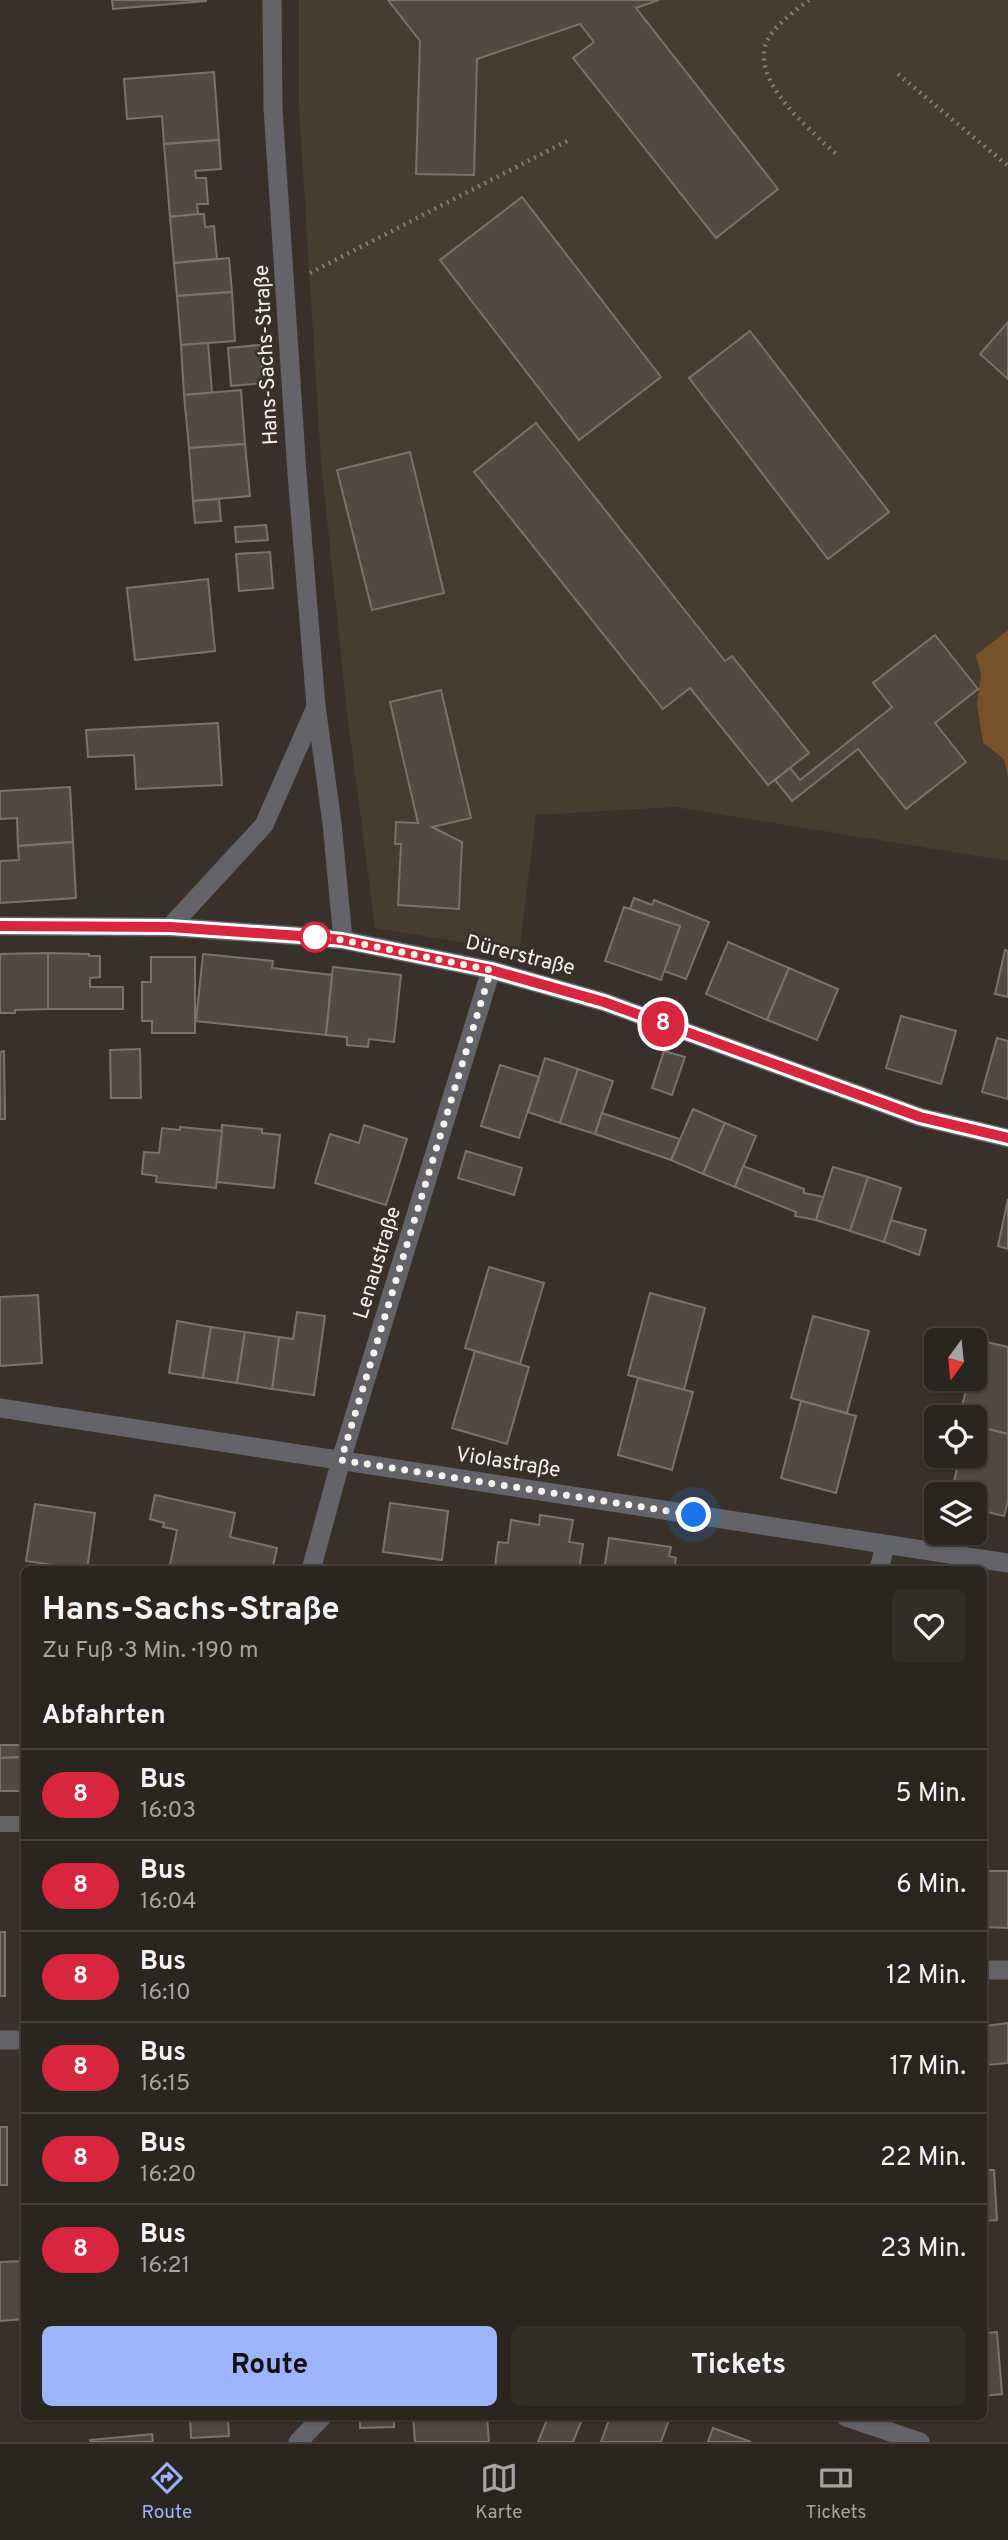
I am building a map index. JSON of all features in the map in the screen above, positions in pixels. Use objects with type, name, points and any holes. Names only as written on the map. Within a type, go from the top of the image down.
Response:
[{"type":"street","name":"Hans-Sachs-Straße","points":[[272,0],[273,108],[297,473],[316,706],[332,823],[342,940]]},
{"type":"street","name":"Hans-Sachs-Straße","points":[[170,927],[264,825],[316,706]]},
{"type":"street","name":"Dürerstraße","points":[[0,926],[170,927],[342,940],[491,970],[604,1002],[920,1117],[1008,1138]]},
{"type":"street","name":"Lenaustraße","points":[[312,1566],[341,1460],[491,970]]},
{"type":"street","name":"Violastraße","points":[[0,1408],[1008,1563]]},
{"type":"street","points":[[880,1566],[885,1545]]},
{"type":"street","points":[[987,1970],[1008,1970]]},
{"type":"street","points":[[0,2040],[21,2040]]},
{"type":"street","points":[[298,2442],[319,2420]]},
{"type":"street","points":[[855,2420],[920,2442]]},
{"type":"lane","points":[[0,1824],[21,1824]]},
{"type":"path","points":[[808,0],[782,22],[765,47],[766,74],[788,107],[838,156]]},
{"type":"path","points":[[898,74],[1008,166]]},
{"type":"path","points":[[309,273],[572,139]]},
{"type":"shaded area","points":[[299,0],[1008,0],[1008,861],[675,807],[536,815],[520,947],[478,945],[375,928],[346,704],[321,461],[299,107]]},
{"type":"shaded area","points":[[1008,630],[1008,778],[1004,759],[983,743],[977,704],[981,674],[976,655]]},
{"type":"building","points":[[112,0],[206,0],[206,1],[113,9]]},
{"type":"building","points":[[388,0],[659,0],[636,8],[778,189],[716,238],[573,58],[594,42],[580,24],[477,59],[474,175],[416,174],[420,41]]},
{"type":"building","points":[[214,72],[219,140],[164,144],[162,116],[127,119],[124,79]]},
{"type":"building","points":[[219,140],[221,169],[195,171],[196,178],[206,178],[208,204],[197,204],[198,214],[170,217],[164,144]]},
{"type":"building","points":[[522,197],[661,377],[579,440],[440,260]]},
{"type":"building","points":[[204,214],[205,227],[214,226],[217,259],[174,263],[170,217]]},
{"type":"building","points":[[229,258],[232,292],[177,296],[174,263]]},
{"type":"building","points":[[232,292],[235,341],[181,345],[177,296]]},
{"type":"building","points":[[1008,322],[1008,379],[980,354]]},
{"type":"building","points":[[750,331],[889,512],[828,559],[689,378]]},
{"type":"building","points":[[208,343],[212,393],[184,395],[181,345]]},
{"type":"building","points":[[260,345],[263,383],[231,386],[228,348]]},
{"type":"building","points":[[241,390],[245,444],[189,448],[184,395]]},
{"type":"building","points":[[536,423],[725,661],[732,656],[809,753],[768,785],[690,688],[663,709],[474,472]]},
{"type":"building","points":[[245,444],[250,496],[193,501],[189,448]]},
{"type":"building","points":[[410,452],[444,593],[372,610],[337,470]]},
{"type":"building","points":[[219,499],[221,521],[195,523],[193,501]]},
{"type":"building","points":[[266,525],[268,540],[236,542],[235,527]]},
{"type":"building","points":[[270,552],[273,588],[239,591],[236,554]]},
{"type":"building","points":[[208,579],[215,651],[135,660],[127,588]]},
{"type":"building","points":[[935,635],[978,689],[935,723],[966,762],[906,809],[858,749],[792,801],[775,780],[790,768],[800,780],[892,707],[873,683]]},
{"type":"building","points":[[441,690],[471,818],[432,827],[462,842],[459,909],[398,905],[401,844],[395,844],[396,822],[418,823],[390,702]]},
{"type":"building","points":[[218,723],[222,785],[136,789],[134,755],[88,757],[86,730]]},
{"type":"building","points":[[70,787],[73,842],[18,846],[17,818],[0,819],[0,791]]},
{"type":"building","points":[[73,842],[76,898],[0,903],[0,861],[19,860],[18,846]]},
{"type":"building","points":[[634,898],[652,905],[654,900],[709,922],[686,979],[664,971],[680,926],[630,909]]},
{"type":"building","points":[[624,907],[680,926],[661,980],[605,961]]},
{"type":"building","points":[[728,942],[789,968],[767,1020],[706,994]]},
{"type":"building","points":[[1005,950],[1008,951],[1008,997],[995,994]]},
{"type":"building","points":[[48,953],[100,956],[100,977],[90,978],[90,987],[123,987],[123,1009],[48,1009]]},
{"type":"building","points":[[48,953],[48,1009],[0,1013],[0,954]]},
{"type":"building","points":[[203,954],[273,961],[272,968],[332,975],[326,1035],[196,1021]]},
{"type":"building","points":[[151,957],[195,957],[195,1033],[152,1033],[152,1021],[142,1021],[142,982],[151,982]]},
{"type":"building","points":[[333,967],[401,975],[394,1042],[369,1039],[368,1047],[347,1045],[347,1037],[326,1035]]},
{"type":"building","points":[[789,968],[838,989],[817,1040],[767,1020]]},
{"type":"building","points":[[901,1016],[956,1031],[941,1084],[886,1068]]},
{"type":"building","points":[[997,1038],[1008,1041],[1008,1099],[982,1092]]},
{"type":"building","points":[[140,1049],[141,1098],[111,1098],[110,1050]]},
{"type":"building","points":[[4,1051],[5,1119],[0,1119],[0,1052]]},
{"type":"building","points":[[664,1051],[685,1057],[672,1095],[652,1088]]},
{"type":"building","points":[[545,1058],[578,1069],[560,1123],[528,1112]]},
{"type":"building","points":[[500,1065],[539,1077],[519,1138],[481,1126]]},
{"type":"building","points":[[578,1069],[613,1081],[595,1134],[560,1123]]},
{"type":"building","points":[[693,1109],[725,1123],[703,1174],[671,1160]]},
{"type":"building","points":[[602,1113],[680,1139],[671,1160],[595,1134]]},
{"type":"building","points":[[725,1123],[756,1136],[735,1187],[703,1174]]},
{"type":"building","points":[[222,1125],[262,1129],[262,1133],[280,1135],[274,1188],[217,1182]]},
{"type":"building","points":[[364,1125],[407,1139],[386,1205],[315,1183],[330,1134],[359,1143]]},
{"type":"building","points":[[180,1127],[222,1131],[216,1188],[156,1182],[157,1176],[142,1174],[144,1152],[159,1153],[162,1128],[180,1130]]},
{"type":"building","points":[[466,1151],[522,1168],[514,1195],[458,1178]]},
{"type":"building","points":[[743,1166],[804,1189],[804,1193],[824,1197],[816,1220],[795,1216],[796,1212],[735,1187]]},
{"type":"building","points":[[833,1167],[868,1177],[850,1231],[816,1220]]},
{"type":"building","points":[[868,1177],[901,1188],[884,1242],[850,1231]]},
{"type":"building","points":[[1008,1199],[1008,1249],[998,1246]]},
{"type":"building","points":[[891,1220],[926,1230],[919,1255],[884,1242]]},
{"type":"building","points":[[489,1267],[544,1283],[520,1364],[465,1348]]},
{"type":"building","points":[[650,1293],[705,1308],[684,1390],[628,1375]]},
{"type":"building","points":[[38,1295],[42,1363],[0,1366],[0,1297]]},
{"type":"building","points":[[297,1312],[325,1316],[314,1395],[272,1389],[279,1337],[293,1339]]},
{"type":"building","points":[[813,1316],[869,1331],[847,1413],[791,1398]]},
{"type":"building","points":[[177,1321],[211,1327],[203,1378],[169,1373]]},
{"type":"building","points":[[211,1327],[245,1332],[237,1383],[203,1378]]},
{"type":"building","points":[[245,1332],[279,1337],[272,1389],[237,1383]]},
{"type":"building","points":[[987,1342],[1008,1347],[1008,1434],[987,1429],[987,1405],[962,1405],[966,1391],[987,1391]]},
{"type":"building","points":[[475,1351],[529,1367],[507,1444],[452,1428]]},
{"type":"building","points":[[638,1378],[693,1392],[672,1470],[618,1455]]},
{"type":"building","points":[[801,1401],[856,1416],[836,1493],[781,1478]]},
{"type":"building","points":[[987,1429],[1008,1434],[1008,1501],[1004,1516],[987,1512],[987,1482],[954,1482],[957,1468],[987,1468]]},
{"type":"building","points":[[155,1495],[235,1513],[230,1537],[277,1548],[273,1566],[170,1566],[177,1530],[163,1527],[164,1523],[150,1519]]},
{"type":"building","points":[[390,1503],[448,1511],[442,1560],[383,1552]]},
{"type":"building","points":[[35,1504],[95,1513],[88,1566],[60,1566],[26,1561]]},
{"type":"building","points":[[540,1515],[573,1520],[569,1542],[583,1544],[580,1566],[495,1566],[498,1542],[508,1543],[511,1520],[539,1525]]},
{"type":"building","points":[[609,1538],[671,1547],[669,1556],[676,1558],[675,1566],[605,1566]]},
{"type":"building","points":[[0,1745],[21,1745],[21,1757],[0,1758]]},
{"type":"building","points":[[21,1757],[21,1791],[0,1791],[0,1758]]},
{"type":"building","points":[[987,1871],[1008,1871],[1008,1928],[987,1927]]},
{"type":"building","points":[[0,1932],[5,1932],[5,1996],[0,1996]]},
{"type":"building","points":[[1008,2023],[1008,2063],[987,2065],[987,2026]]},
{"type":"building","points":[[0,2127],[7,2127],[7,2185],[0,2185]]},
{"type":"building","points":[[987,2170],[994,2170],[997,2220],[987,2221]]},
{"type":"building","points":[[21,2261],[21,2319],[0,2321],[0,2262]]},
{"type":"building","points":[[997,2332],[1002,2394],[987,2396],[987,2333]]},
{"type":"building","points":[[190,2420],[228,2420],[229,2436],[191,2438]]},
{"type":"building","points":[[360,2420],[394,2420],[394,2427],[360,2428]]},
{"type":"building","points":[[413,2420],[487,2420],[489,2442],[415,2442]]},
{"type":"building","points":[[547,2420],[582,2420],[573,2442],[538,2442]]},
{"type":"building","points":[[609,2420],[669,2420],[661,2442],[601,2442]]},
{"type":"building","points":[[713,2428],[751,2442],[708,2442]]},
{"type":"building","points":[[152,2434],[153,2442],[90,2440]]},
{"type":"bus line","name":"8","points":[[0,926],[170,927],[301,936],[342,940],[491,970],[604,1002],[920,1117],[1008,1138]]},
{"type":"route","points":[[315,937],[491,970],[341,1460],[694,1515]]}]
